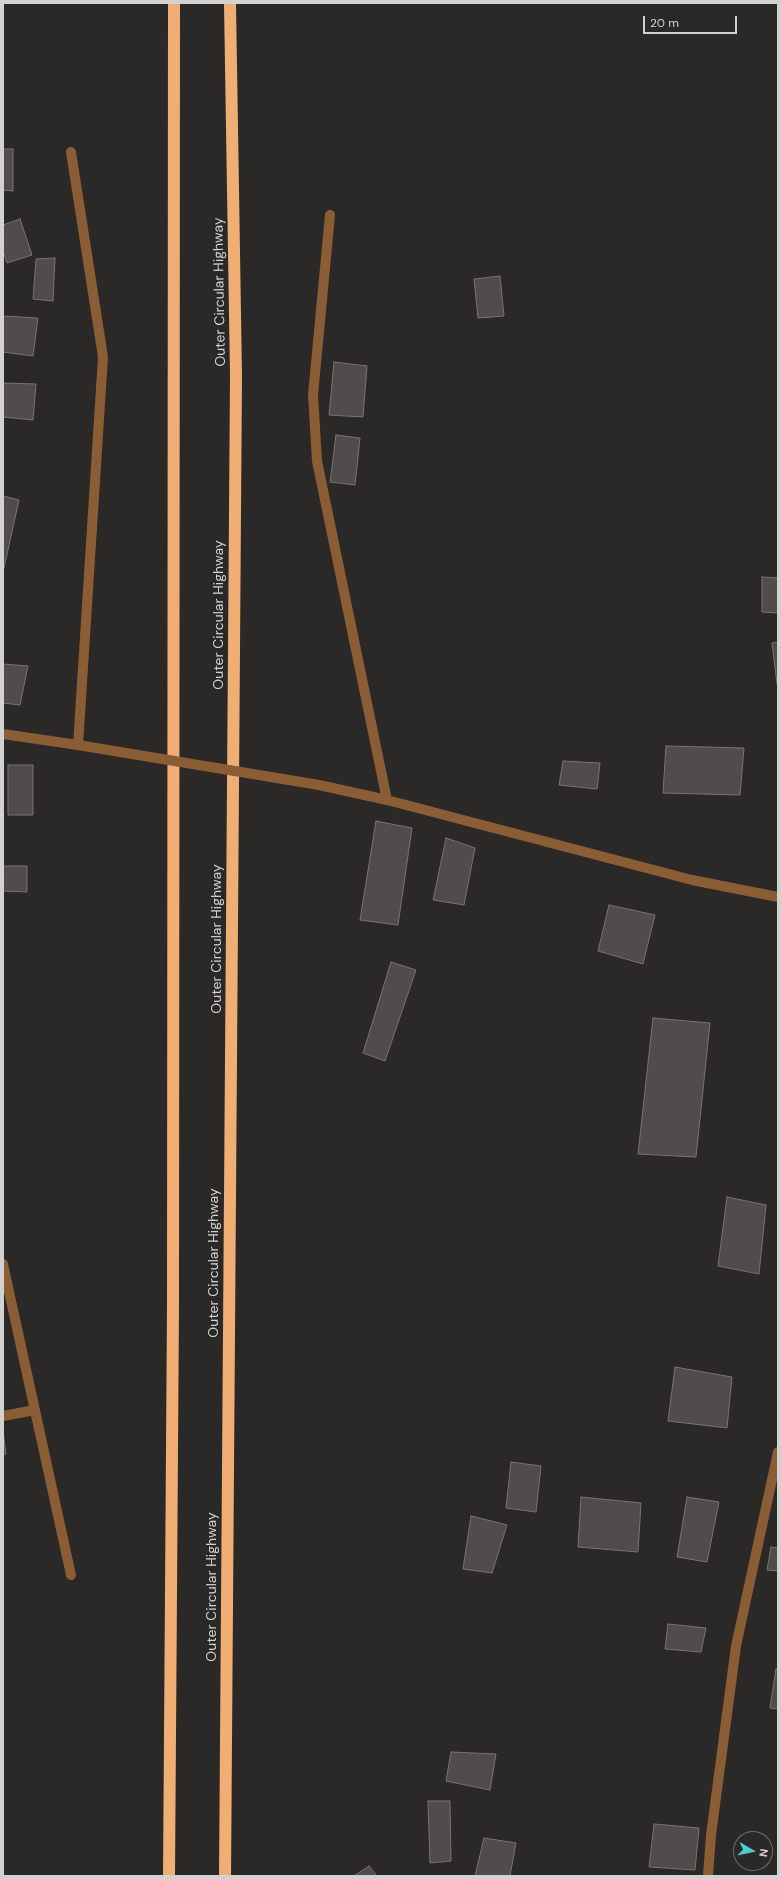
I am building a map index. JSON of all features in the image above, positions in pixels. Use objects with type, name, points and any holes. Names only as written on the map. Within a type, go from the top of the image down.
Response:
[{"type":"highway","points":[[169,1876],[174,1306],[174,3]]},
{"type":"highway","name":"Outer Circular Highway","points":[[225,1876],[236,384],[230,3]]},
{"type":"street","points":[[71,152],[103,357],[78,745]]},
{"type":"street","points":[[330,215],[313,395],[317,461],[387,800]]},
{"type":"street","points":[[3,734],[319,785],[387,800],[692,880],[778,897]]},
{"type":"street","points":[[3,1264],[71,1575]]},
{"type":"street","points":[[3,1416],[35,1410]]},
{"type":"street","points":[[708,1876],[711,1835],[736,1646],[778,1452]]},
{"type":"building","points":[[3,149],[13,149],[13,191],[3,190]]},
{"type":"building","points":[[20,219],[32,255],[7,263],[3,251],[3,225]]},
{"type":"building","points":[[55,258],[53,301],[33,299],[36,259]]},
{"type":"building","points":[[500,276],[504,316],[478,318],[474,279]]},
{"type":"building","points":[[3,316],[38,318],[33,356],[3,352]]},
{"type":"building","points":[[334,362],[367,366],[363,417],[329,415]]},
{"type":"building","points":[[3,383],[36,384],[33,420],[3,417]]},
{"type":"building","points":[[336,435],[360,438],[355,485],[330,482]]},
{"type":"building","points":[[3,496],[19,500],[4,568],[3,568]]},
{"type":"building","points":[[762,577],[778,578],[778,613],[762,612]]},
{"type":"building","points":[[778,642],[778,684],[777,684],[772,643]]},
{"type":"building","points":[[3,664],[28,666],[20,705],[3,703]]},
{"type":"building","points":[[666,746],[744,748],[740,795],[663,793]]},
{"type":"building","points":[[563,761],[600,763],[597,789],[559,785]]},
{"type":"building","points":[[8,765],[33,765],[33,815],[8,815]]},
{"type":"building","points":[[376,821],[412,828],[398,925],[360,920]]},
{"type":"building","points":[[446,838],[475,848],[464,905],[433,900]]},
{"type":"building","points":[[3,866],[27,866],[27,892],[3,891]]},
{"type":"building","points":[[609,905],[655,915],[643,964],[598,951]]},
{"type":"building","points":[[391,962],[416,970],[385,1061],[363,1053]]},
{"type":"building","points":[[653,1018],[710,1023],[696,1157],[638,1154]]},
{"type":"building","points":[[727,1197],[766,1205],[759,1274],[718,1266]]},
{"type":"building","points":[[675,1367],[732,1377],[727,1428],[668,1421]]},
{"type":"building","points":[[3,1431],[6,1454],[3,1455]]},
{"type":"building","points":[[511,1462],[541,1466],[536,1512],[506,1508]]},
{"type":"building","points":[[581,1497],[641,1503],[638,1552],[578,1547]]},
{"type":"building","points":[[687,1497],[719,1502],[707,1562],[677,1557]]},
{"type":"building","points":[[471,1516],[507,1525],[492,1573],[463,1569]]},
{"type":"building","points":[[771,1547],[778,1548],[778,1571],[767,1570]]},
{"type":"building","points":[[668,1624],[706,1628],[701,1652],[665,1649]]},
{"type":"building","points":[[776,1669],[778,1669],[778,1709],[770,1708]]},
{"type":"building","points":[[451,1752],[496,1754],[490,1790],[446,1781]]},
{"type":"building","points":[[428,1801],[450,1801],[451,1861],[430,1863]]},
{"type":"building","points":[[654,1824],[699,1828],[695,1870],[649,1867]]},
{"type":"building","points":[[484,1838],[516,1843],[510,1876],[475,1876]]},
{"type":"building","points":[[369,1866],[377,1876],[354,1876]]}]
